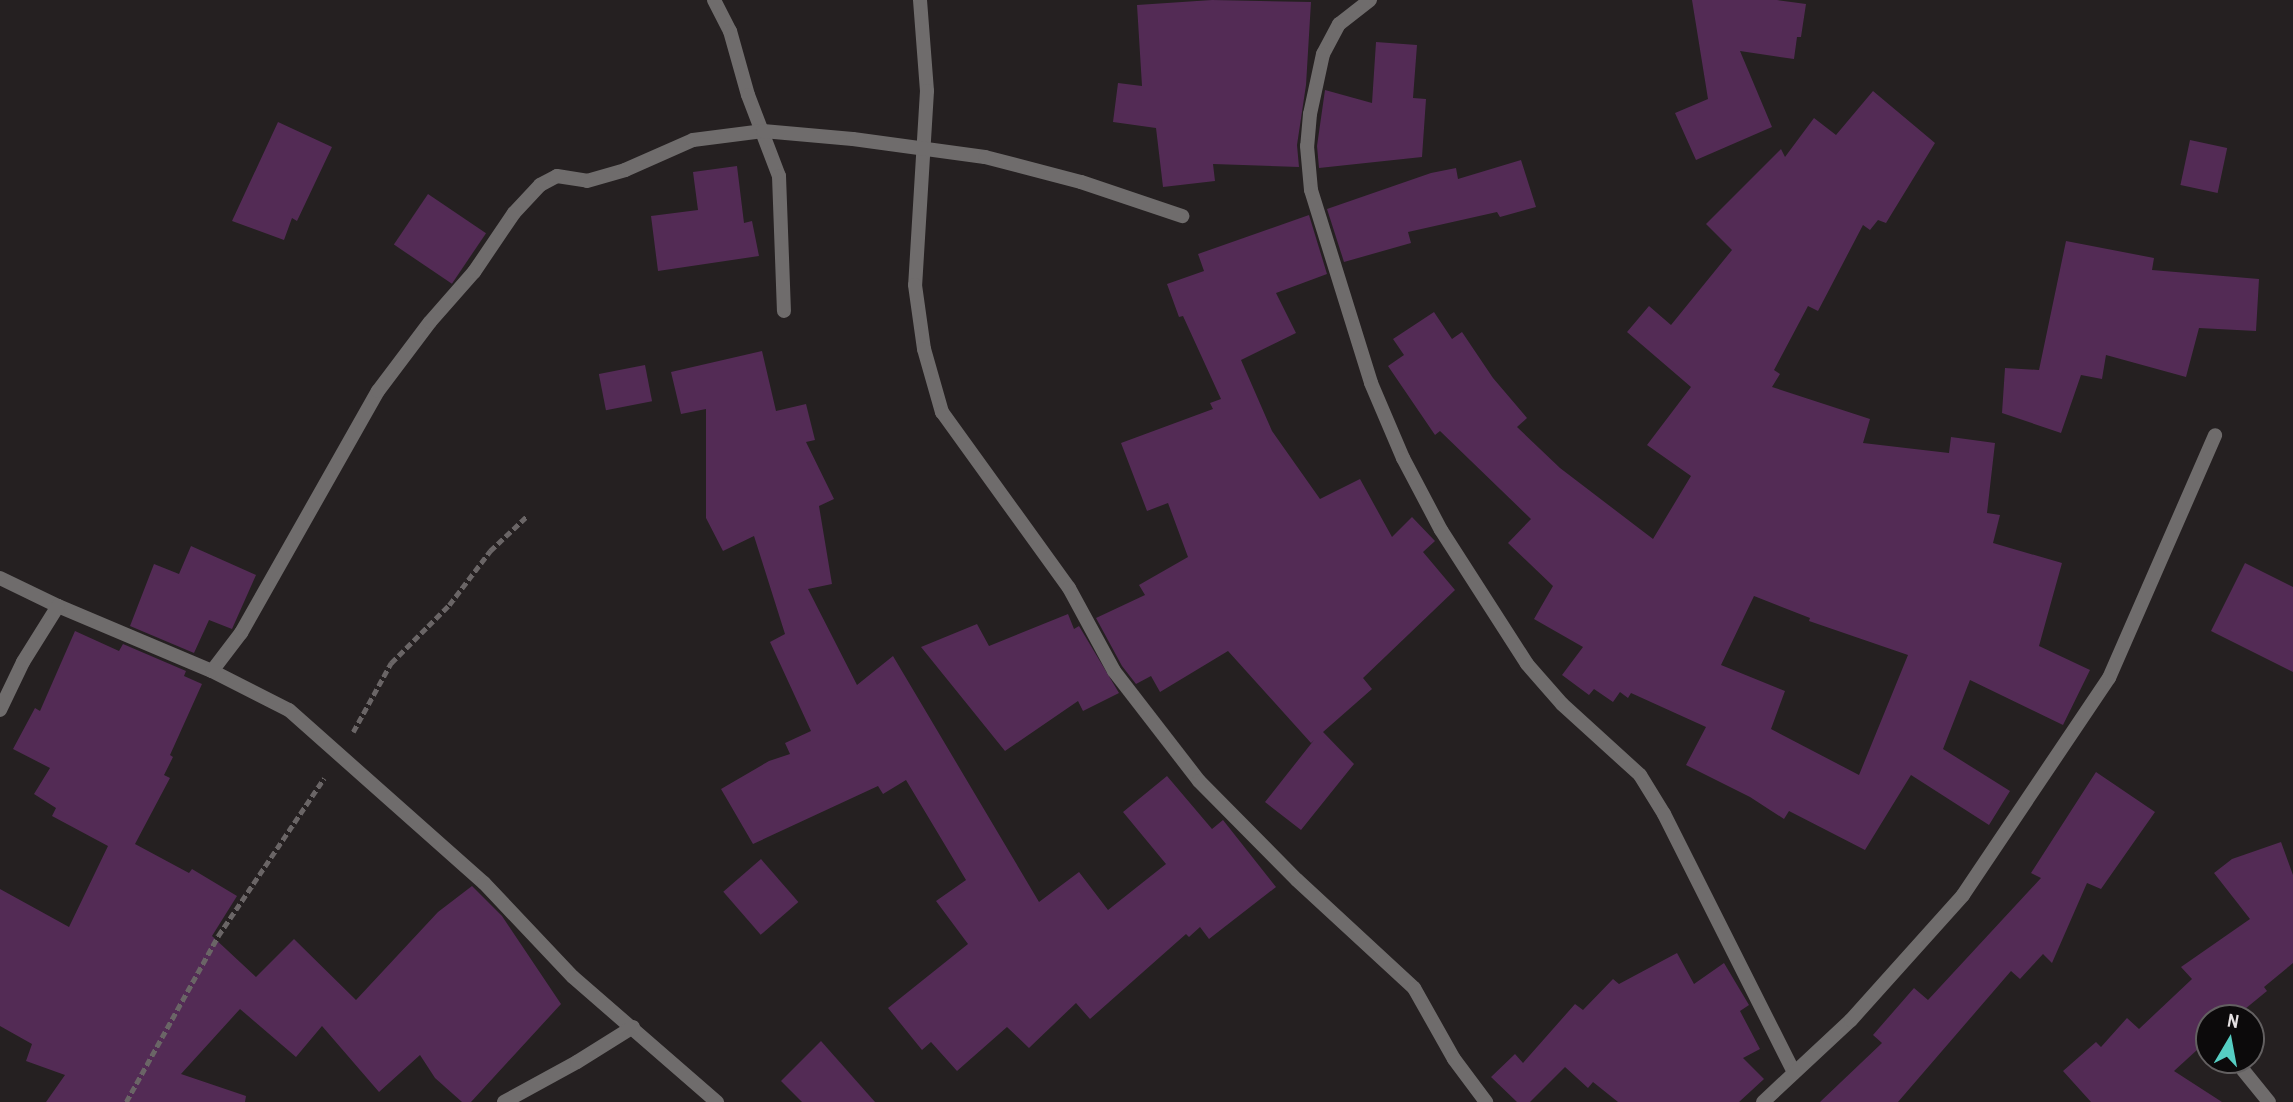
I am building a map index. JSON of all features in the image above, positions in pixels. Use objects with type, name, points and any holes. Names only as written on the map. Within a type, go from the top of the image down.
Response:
[{"type":"street","points":[[714,0],[730,31],[748,95],[779,176],[784,311]]},
{"type":"street","points":[[920,0],[927,91],[915,285],[924,349],[942,412],[1069,588],[1114,671],[1199,782],[1297,880],[1414,988],[1454,1059],[1486,1102]]},
{"type":"street","points":[[1370,0],[1339,24],[1323,54],[1310,114],[1307,146],[1311,190],[1370,383],[1403,457],[1441,530],[1527,664],[1562,704],[1640,775],[1658,804],[1794,1072]]},
{"type":"street","points":[[212,671],[241,633],[378,391],[430,321],[474,272],[514,213],[540,185],[557,176],[587,181],[625,170],[693,140],[763,131],[985,157],[1081,183],[1182,216]]},
{"type":"street","points":[[1763,1102],[1851,1020],[1963,895],[2109,678],[2216,435]]},
{"type":"street","points":[[0,578],[58,606],[212,671],[289,710],[484,883],[573,976],[717,1102]]},
{"type":"street","points":[[0,710],[23,662],[58,606]]},
{"type":"street","points":[[504,1102],[577,1062],[632,1027]]},
{"type":"street","points":[[2246,1074],[2269,1102]]},
{"type":"path","points":[[125,1102],[218,936],[340,755],[391,663],[449,605],[490,551],[527,516]]},
{"type":"building","points":[[1212,0],[1311,2],[1306,85],[1297,145],[1299,167],[1213,164],[1215,181],[1163,187],[1156,128],[1113,122],[1118,83],[1142,86],[1137,5]]},
{"type":"building","points":[[1692,0],[1777,0],[1806,4],[1801,37],[1797,37],[1794,59],[1740,51],[1772,127],[1696,160],[1675,113],[1708,99]]},
{"type":"building","points":[[1376,42],[1417,45],[1413,98],[1426,99],[1422,157],[1319,168],[1317,146],[1325,90],[1372,103]]},
{"type":"building","points":[[1873,91],[1935,143],[1886,223],[1878,220],[1870,230],[1863,225],[1818,311],[1808,306],[1774,370],[1780,374],[1772,387],[1870,419],[1863,443],[1949,453],[1951,437],[1995,443],[1987,513],[2000,515],[1993,543],[2062,563],[2039,646],[2090,670],[2063,725],[1970,680],[1943,749],[2010,791],[1989,825],[1911,775],[1865,850],[1789,811],[1784,819],[1750,797],[1686,765],[1706,727],[1631,693],[1628,698],[1620,692],[1613,702],[1594,689],[1589,695],[1562,675],[1583,647],[1534,619],[1553,586],[1508,543],[1531,519],[1440,431],[1435,435],[1388,366],[1404,355],[1393,339],[1434,312],[1452,339],[1462,332],[1493,378],[1527,418],[1517,427],[1560,468],[1653,539],[1691,476],[1647,445],[1691,387],[1627,332],[1649,306],[1671,325],[1732,250],[1706,224],[1781,149],[1785,157],[1814,118],[1836,135]],"holes":[[[1754,596],[1810,618],[1809,621],[1908,655],[1859,775],[1771,729],[1785,691],[1721,665]]]},
{"type":"building","points":[[278,122],[332,147],[297,221],[292,218],[284,240],[232,221]]},
{"type":"building","points":[[2190,140],[2227,148],[2218,193],[2180,185]]},
{"type":"building","points":[[1521,160],[1536,207],[1500,217],[1497,212],[1408,232],[1411,243],[1344,262],[1327,209],[1431,173],[1456,168],[1458,179]]},
{"type":"building","points":[[737,166],[744,223],[752,221],[759,256],[658,271],[651,216],[698,210],[693,172]]},
{"type":"building","points":[[428,194],[486,233],[452,284],[394,245]]},
{"type":"building","points":[[1309,215],[1327,274],[1276,293],[1296,333],[1241,360],[1272,431],[1320,499],[1360,479],[1392,537],[1412,517],[1435,541],[1423,552],[1455,590],[1363,678],[1372,689],[1323,732],[1354,764],[1301,830],[1265,802],[1314,740],[1311,743],[1228,651],[1160,692],[1151,676],[1136,684],[1122,666],[1096,618],[1145,595],[1139,585],[1188,557],[1168,503],[1147,511],[1121,443],[1213,409],[1210,403],[1221,399],[1183,316],[1179,317],[1167,284],[1204,271],[1198,254]]},
{"type":"building","points":[[2066,241],[2154,258],[2152,270],[2259,279],[2256,331],[2199,328],[2186,377],[2106,355],[2102,379],[2081,375],[2061,433],[2002,413],[2005,368],[2039,370]]},
{"type":"building","points":[[762,351],[776,411],[806,404],[815,440],[806,442],[834,499],[819,506],[832,584],[808,589],[857,685],[893,656],[1039,902],[1079,872],[1108,910],[1166,864],[1123,812],[1167,776],[1212,829],[1223,820],[1276,887],[1209,939],[1200,927],[1189,937],[1186,934],[1090,1019],[1076,1003],[1029,1048],[1007,1027],[957,1071],[931,1042],[922,1050],[888,1008],[968,944],[936,901],[966,880],[906,780],[883,794],[878,786],[753,844],[721,789],[769,761],[790,754],[785,743],[811,731],[770,642],[785,634],[754,536],[723,551],[706,518],[706,409],[681,414],[671,372]]},
{"type":"building","points":[[645,365],[652,401],[606,410],[599,374]]},
{"type":"building","points":[[191,546],[256,575],[232,629],[209,620],[194,653],[130,626],[154,564],[179,574]]},
{"type":"building","points":[[2245,563],[2293,587],[2293,672],[2211,631]]},
{"type":"building","points":[[1068,614],[1074,629],[1079,626],[1119,693],[1083,711],[1078,701],[1005,751],[921,647],[977,624],[989,646]]},
{"type":"building","points":[[75,631],[119,651],[123,644],[186,671],[184,676],[202,684],[170,755],[173,757],[164,775],[170,778],[135,844],[189,873],[192,869],[237,896],[212,936],[256,977],[294,939],[356,1000],[438,912],[472,886],[502,916],[561,1004],[471,1102],[462,1102],[435,1078],[420,1055],[379,1092],[322,1026],[296,1057],[240,1009],[181,1074],[246,1096],[245,1102],[46,1102],[65,1075],[26,1061],[32,1044],[0,1026],[0,889],[69,927],[108,846],[52,816],[56,808],[34,794],[50,768],[13,749],[35,708],[40,711]]},
{"type":"building","points":[[2096,772],[2155,812],[2101,889],[2087,883],[2052,963],[2043,954],[2020,979],[2011,971],[1898,1102],[1820,1102],[1882,1043],[1873,1035],[1914,988],[1928,1000],[2041,878],[2031,873]]},
{"type":"building","points":[[2281,842],[2293,875],[2293,963],[2264,987],[2267,991],[2251,1004],[2195,1004],[2195,1052],[2174,1071],[2222,1102],[2091,1102],[2063,1071],[2096,1042],[2101,1047],[2127,1018],[2139,1029],[2192,979],[2181,967],[2250,919],[2214,873],[2232,859]]},
{"type":"building","points":[[761,859],[798,902],[761,935],[723,892]]},
{"type":"building","points":[[1677,953],[1694,984],[1724,963],[1749,1005],[1740,1011],[1760,1049],[1743,1058],[1764,1079],[1739,1102],[1618,1102],[1593,1082],[1588,1088],[1565,1067],[1530,1102],[1517,1102],[1491,1077],[1515,1054],[1523,1063],[1575,1004],[1583,1010],[1613,979],[1619,984]]},
{"type":"building","points":[[821,1041],[875,1102],[802,1102],[781,1081]]}]
